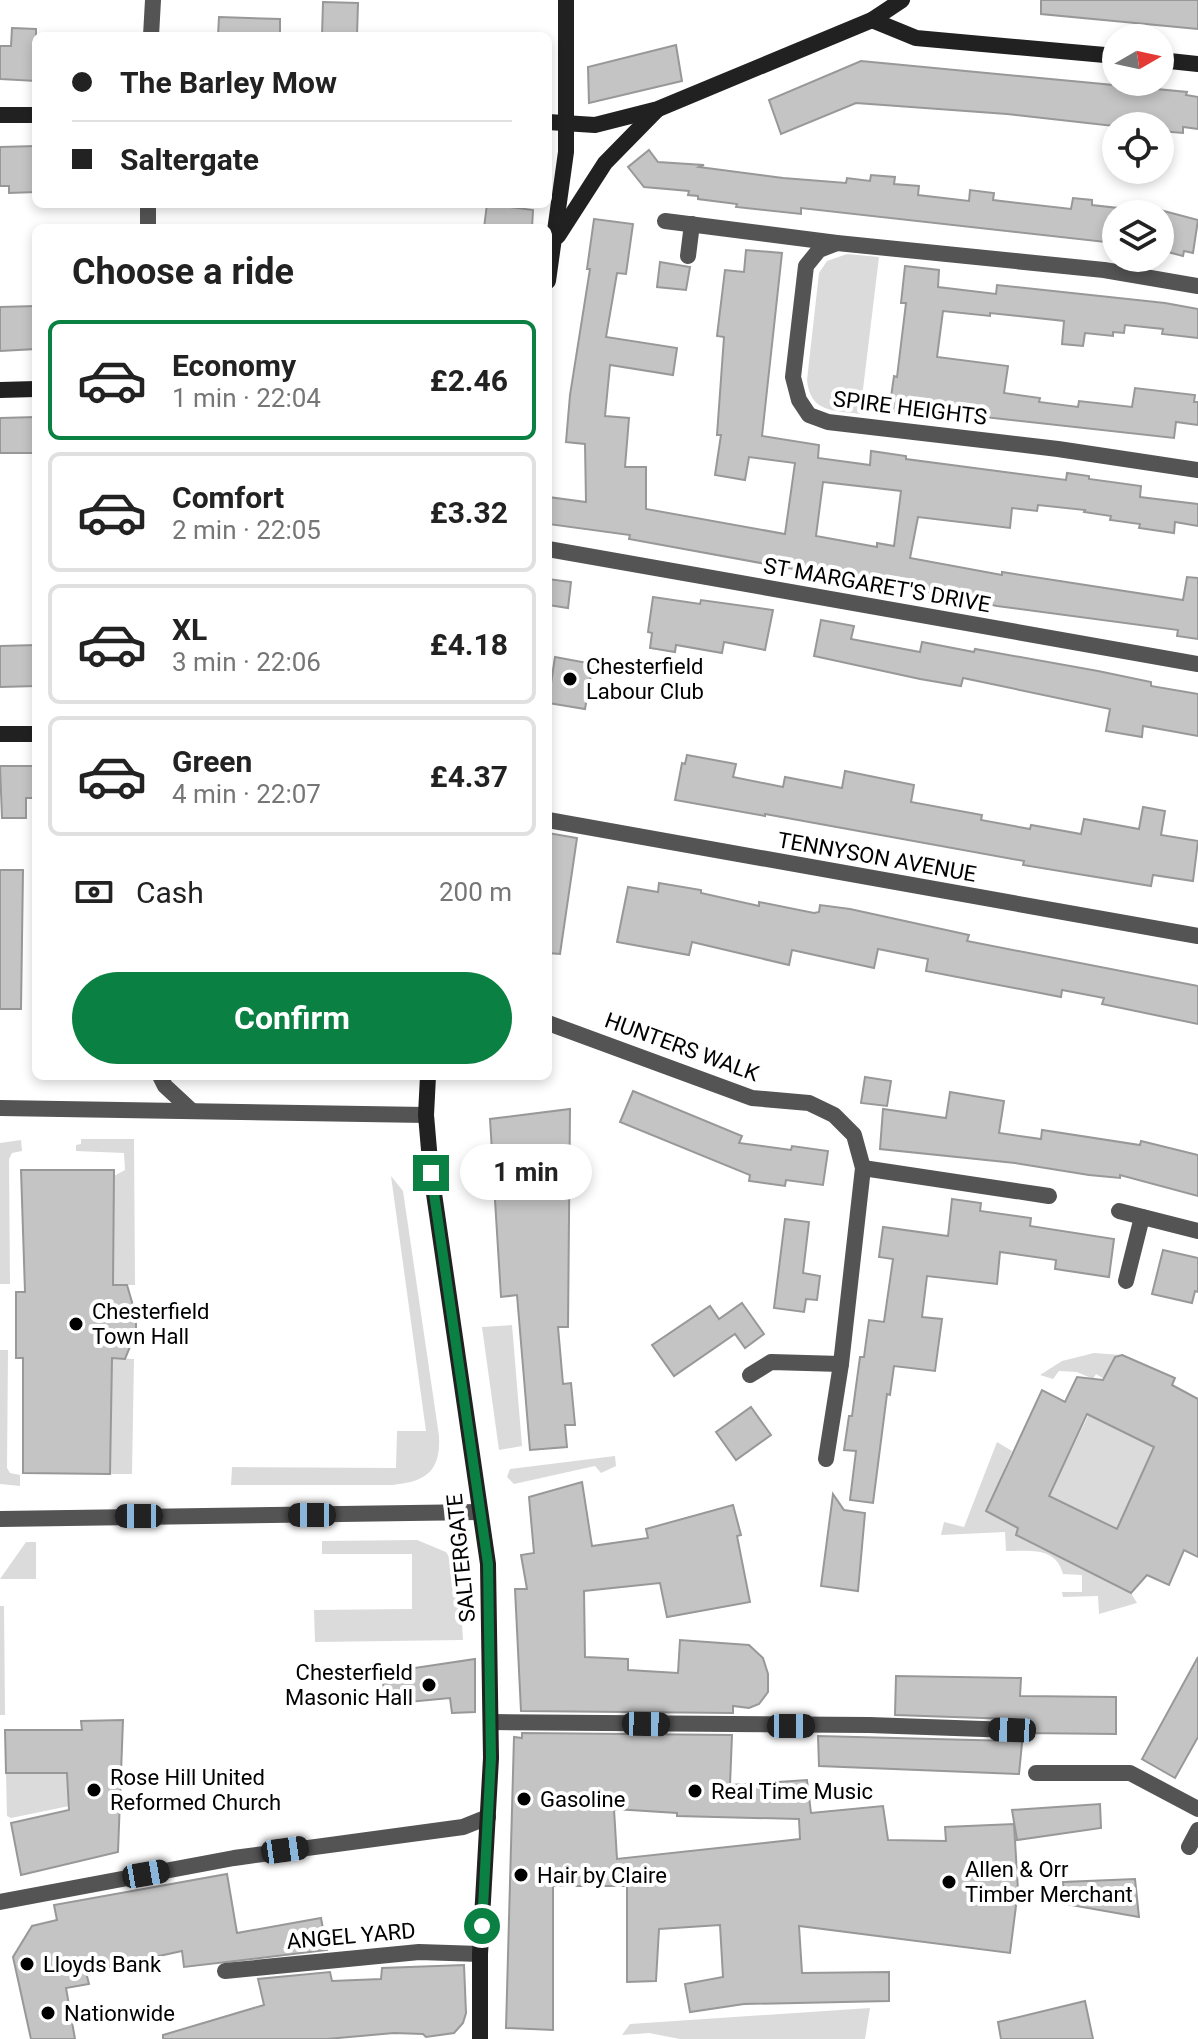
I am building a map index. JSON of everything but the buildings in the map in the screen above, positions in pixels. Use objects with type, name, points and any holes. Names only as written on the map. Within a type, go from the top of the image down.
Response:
[{"type":"street","points":[[151,32],[153,0]]},
{"type":"street","points":[[552,258],[566,152],[566,0]]},
{"type":"street","points":[[552,122],[595,125],[658,109],[872,20],[902,0]]},
{"type":"street","points":[[872,20],[916,38],[1102,55]]},
{"type":"street","points":[[1174,61],[1198,64]]},
{"type":"street","points":[[555,240],[605,163],[658,109]]},
{"type":"street","points":[[0,115],[32,115]]},
{"type":"street","points":[[665,221],[837,243],[1104,270],[1198,286]]},
{"type":"street","points":[[688,256],[692,224]]},
{"type":"street","name":"SPIRE HEIGHTS","points":[[837,243],[819,250],[806,266],[793,377],[799,400],[809,415],[828,422],[1058,449],[1198,470]]},
{"type":"street","points":[[0,390],[32,389]]},
{"type":"street","name":"ST MARGARET'S DRIVE","points":[[552,550],[1198,664]]},
{"type":"street","points":[[0,734],[32,734]]},
{"type":"street","name":"TENNYSON AVENUE","points":[[552,821],[1198,936]]},
{"type":"street","name":"HUNTERS WALK","points":[[552,1024],[752,1098],[809,1103],[834,1115],[854,1135],[863,1168],[841,1364],[826,1459]]},
{"type":"street","points":[[163,1080],[171,1093],[192,1111]]},
{"type":"street","name":"SALTERGATE","points":[[428,1080],[426,1115],[431,1173],[488,1564],[491,1722],[480,1954],[480,2039]]},
{"type":"street","points":[[0,1108],[426,1115]]},
{"type":"street","points":[[863,1168],[1049,1196]]},
{"type":"street","points":[[1119,1211],[1198,1231]]},
{"type":"street","points":[[1126,1281],[1142,1217]]},
{"type":"street","points":[[750,1375],[771,1362],[841,1364]]},
{"type":"street","points":[[0,1519],[479,1512]]},
{"type":"street","points":[[491,1722],[869,1725],[1012,1730]]},
{"type":"street","points":[[1036,1773],[1130,1773],[1198,1809]]},
{"type":"street","points":[[0,1902],[234,1858],[463,1827],[488,1817]]},
{"type":"street","points":[[1189,1847],[1198,1830]]},
{"type":"street","name":"ANGEL YARD","points":[[225,1971],[419,1952],[480,1954]]},
{"type":"shaded area","points":[[847,254],[879,257],[860,414],[818,404],[809,391],[807,380],[819,273],[827,261]]},
{"type":"shaded area","points":[[81,1139],[134,1139],[135,1285],[113,1285],[114,1176],[125,1170],[124,1153],[76,1151]]},
{"type":"shaded area","points":[[21,1140],[22,1151],[12,1153],[9,1159],[10,1284],[0,1284],[0,1143]]},
{"type":"shaded area","points":[[391,1176],[403,1191],[439,1436],[434,1467],[422,1478],[392,1485],[231,1485],[232,1467],[396,1468],[397,1431],[426,1431]]},
{"type":"shaded area","points":[[512,1325],[522,1446],[499,1450],[482,1327]]},
{"type":"shaded area","points":[[0,1350],[8,1350],[7,1468],[10,1473],[20,1475],[20,1486],[0,1484]]},
{"type":"shaded area","points":[[1094,1353],[1122,1355],[1115,1357],[1104,1379],[1096,1374],[1093,1379],[1077,1372],[1059,1371],[1053,1379],[1040,1375],[1062,1361]]},
{"type":"shaded area","points":[[112,1358],[134,1359],[132,1474],[110,1474]]},
{"type":"shaded area","points":[[1089,1414],[1154,1447],[1117,1528],[1049,1496]]},
{"type":"shaded area","points":[[997,1442],[1012,1451],[987,1511],[1018,1528],[1032,1544],[1131,1593],[1137,1603],[1099,1614],[1098,1596],[1063,1597],[1062,1592],[1082,1592],[1082,1575],[1063,1574],[1048,1554],[1006,1551],[1005,1532],[941,1535],[944,1522],[964,1527]]},
{"type":"shaded area","points":[[615,1456],[616,1466],[601,1473],[595,1466],[514,1484],[507,1477],[510,1469]]},
{"type":"shaded area","points":[[417,1540],[446,1552],[459,1573],[463,1640],[315,1642],[314,1610],[412,1609],[412,1554],[322,1554],[322,1541]]},
{"type":"shaded area","points":[[26,1542],[36,1542],[36,1579],[0,1579]]},
{"type":"shaded area","points":[[0,1606],[4,1606],[5,1715],[0,1715]]},
{"type":"shaded area","points":[[6,1773],[67,1773],[69,1806],[11,1818],[7,1816]]},
{"type":"shaded area","points":[[870,2008],[865,2039],[680,2039],[649,2033],[622,2035],[630,2024]]},
{"type":"place","name":"Chesterfield Labour Club","points":[[570,679]]},
{"type":"place","name":"Chesterfield Town Hall","points":[[76,1324]]},
{"type":"place","name":"Chesterfield Masonic Hall","points":[[429,1685]]},
{"type":"place","name":"Rose Hill United Reformed Church","points":[[94,1790]]},
{"type":"place","name":"Real Time Music","points":[[695,1791]]},
{"type":"place","name":"Gasoline","points":[[524,1799]]},
{"type":"place","name":"Hair by Claire","points":[[521,1875]]},
{"type":"place","name":"Allen & Orr Timber Merchant","points":[[949,1882]]},
{"type":"place","name":"Lloyds Bank","points":[[27,1964]]},
{"type":"place","name":"Nationwide","points":[[48,2013]]},
{"type":"route","points":[[431,1173],[488,1564],[491,1758],[482,1926]]}]
